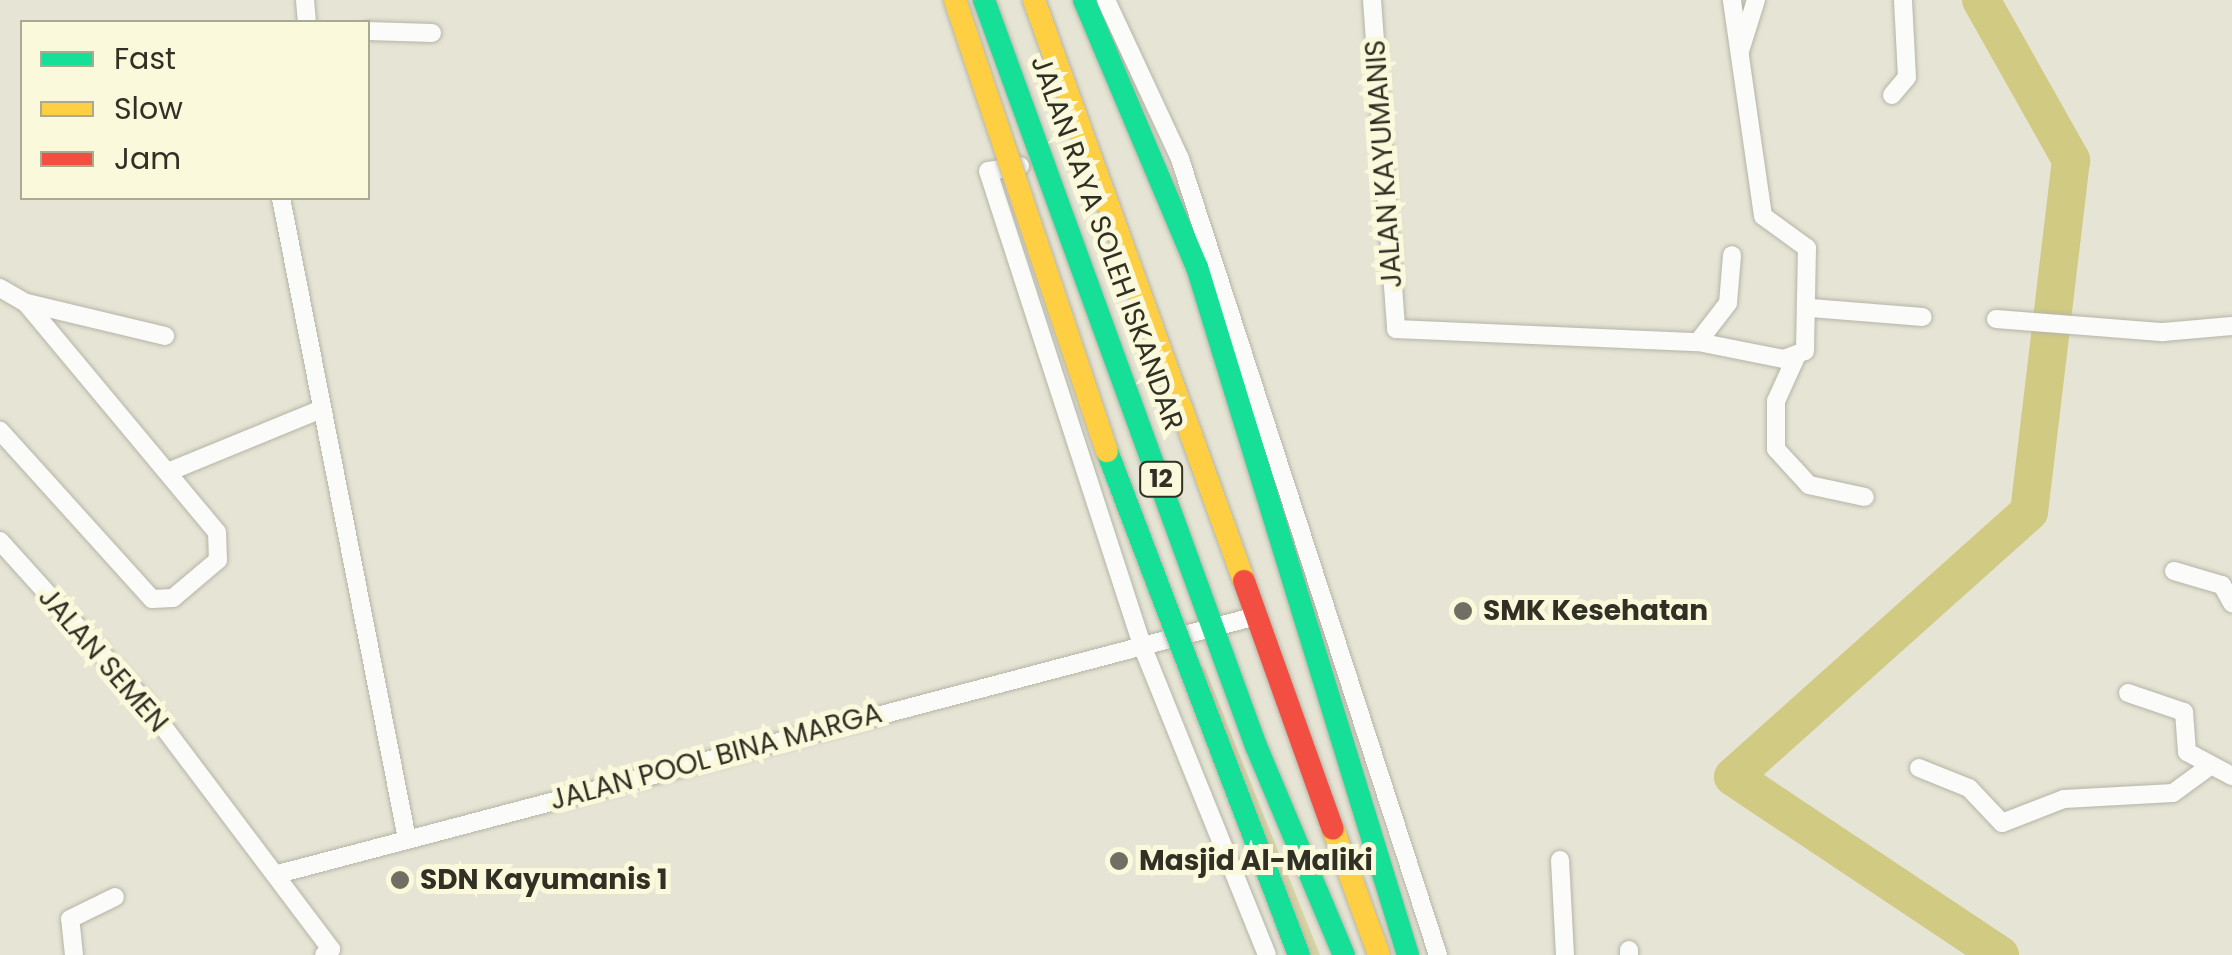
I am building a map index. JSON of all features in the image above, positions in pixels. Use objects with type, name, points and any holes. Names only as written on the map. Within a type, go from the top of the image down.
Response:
[{"type":"highway","points":[[955,0],[1162,614],[1298,955]]},
{"type":"highway","name":"JALAN RAYA SOLEH ISKANDAR","points":[[984,0],[1212,627],[1344,955]]},
{"type":"highway","name":"JALAN RAYA SOLEH ISKANDAR","points":[[1034,0],[1253,617],[1379,955]]},
{"type":"highway","points":[[1084,0],[1197,266],[1348,782],[1408,955]]},
{"type":"street","points":[[1106,0],[1180,159],[1438,955]]},
{"type":"street","name":"JALAN KAYUMANIS","points":[[1372,0],[1396,329],[1698,342]]},
{"type":"street","points":[[1732,0],[1763,216],[1807,248],[1811,308],[1805,351],[1796,357],[1776,400],[1776,449],[1808,485],[1865,496]]},
{"type":"street","points":[[1738,55],[1756,0]]},
{"type":"street","points":[[1892,95],[1907,77],[1902,0]]},
{"type":"street","points":[[370,31],[432,33]]},
{"type":"street","points":[[1045,162],[988,171],[1141,642],[1267,955]]},
{"type":"street","points":[[281,200],[319,410],[408,839]]},
{"type":"street","points":[[1732,255],[1728,304],[1698,342],[1796,357]]},
{"type":"street","points":[[0,288],[26,303],[165,336]]},
{"type":"street","points":[[0,430],[144,594],[162,601],[220,552],[217,532],[26,303]]},
{"type":"street","points":[[1811,308],[1923,317]]},
{"type":"street","points":[[1996,319],[2080,320],[2163,332],[2232,326]]},
{"type":"street","points":[[168,472],[319,410]]},
{"type":"street","name":"JALAN SEMEN","points":[[0,541],[144,701],[278,874]]},
{"type":"street","points":[[2174,571],[2222,585],[2232,603]]},
{"type":"street","name":"JALAN POOL BINA MARGA","points":[[278,874],[1141,642],[1253,617]]},
{"type":"street","points":[[2128,693],[2184,712],[2187,752],[2207,768],[2232,776]]},
{"type":"street","points":[[1919,768],[1968,788],[2002,823],[2064,799],[2174,793],[2207,768]]},
{"type":"street","points":[[1560,860],[1565,955]]},
{"type":"street","points":[[278,874],[331,953]]},
{"type":"street","points":[[74,955],[70,919],[115,897]]},
{"type":"shaded area","points":[[1182,647],[1205,669],[1320,955],[1293,955]]},
{"type":"waterway","points":[[1981,0],[2071,160],[2029,512],[1733,777],[2000,955]]},
{"type":"traffic: fast","points":[[984,0],[1256,746],[1344,955]]},
{"type":"traffic: fast","points":[[1084,0],[1197,267],[1408,955]]},
{"type":"traffic: fast","points":[[1107,451],[1299,955]]},
{"type":"traffic: slow","points":[[955,0],[1107,451]]},
{"type":"traffic: slow","points":[[1034,0],[1244,581]]},
{"type":"traffic: slow","points":[[1333,829],[1379,955]]},
{"type":"traffic: jam","points":[[1244,581],[1333,829]]},
{"type":"place","name":"SMK Kesehatan","points":[[1463,611]]},
{"type":"place","name":"Masjid Al-Maliki","points":[[1119,861]]},
{"type":"place","name":"SDN Kayumanis 1","points":[[400,880]]}]
